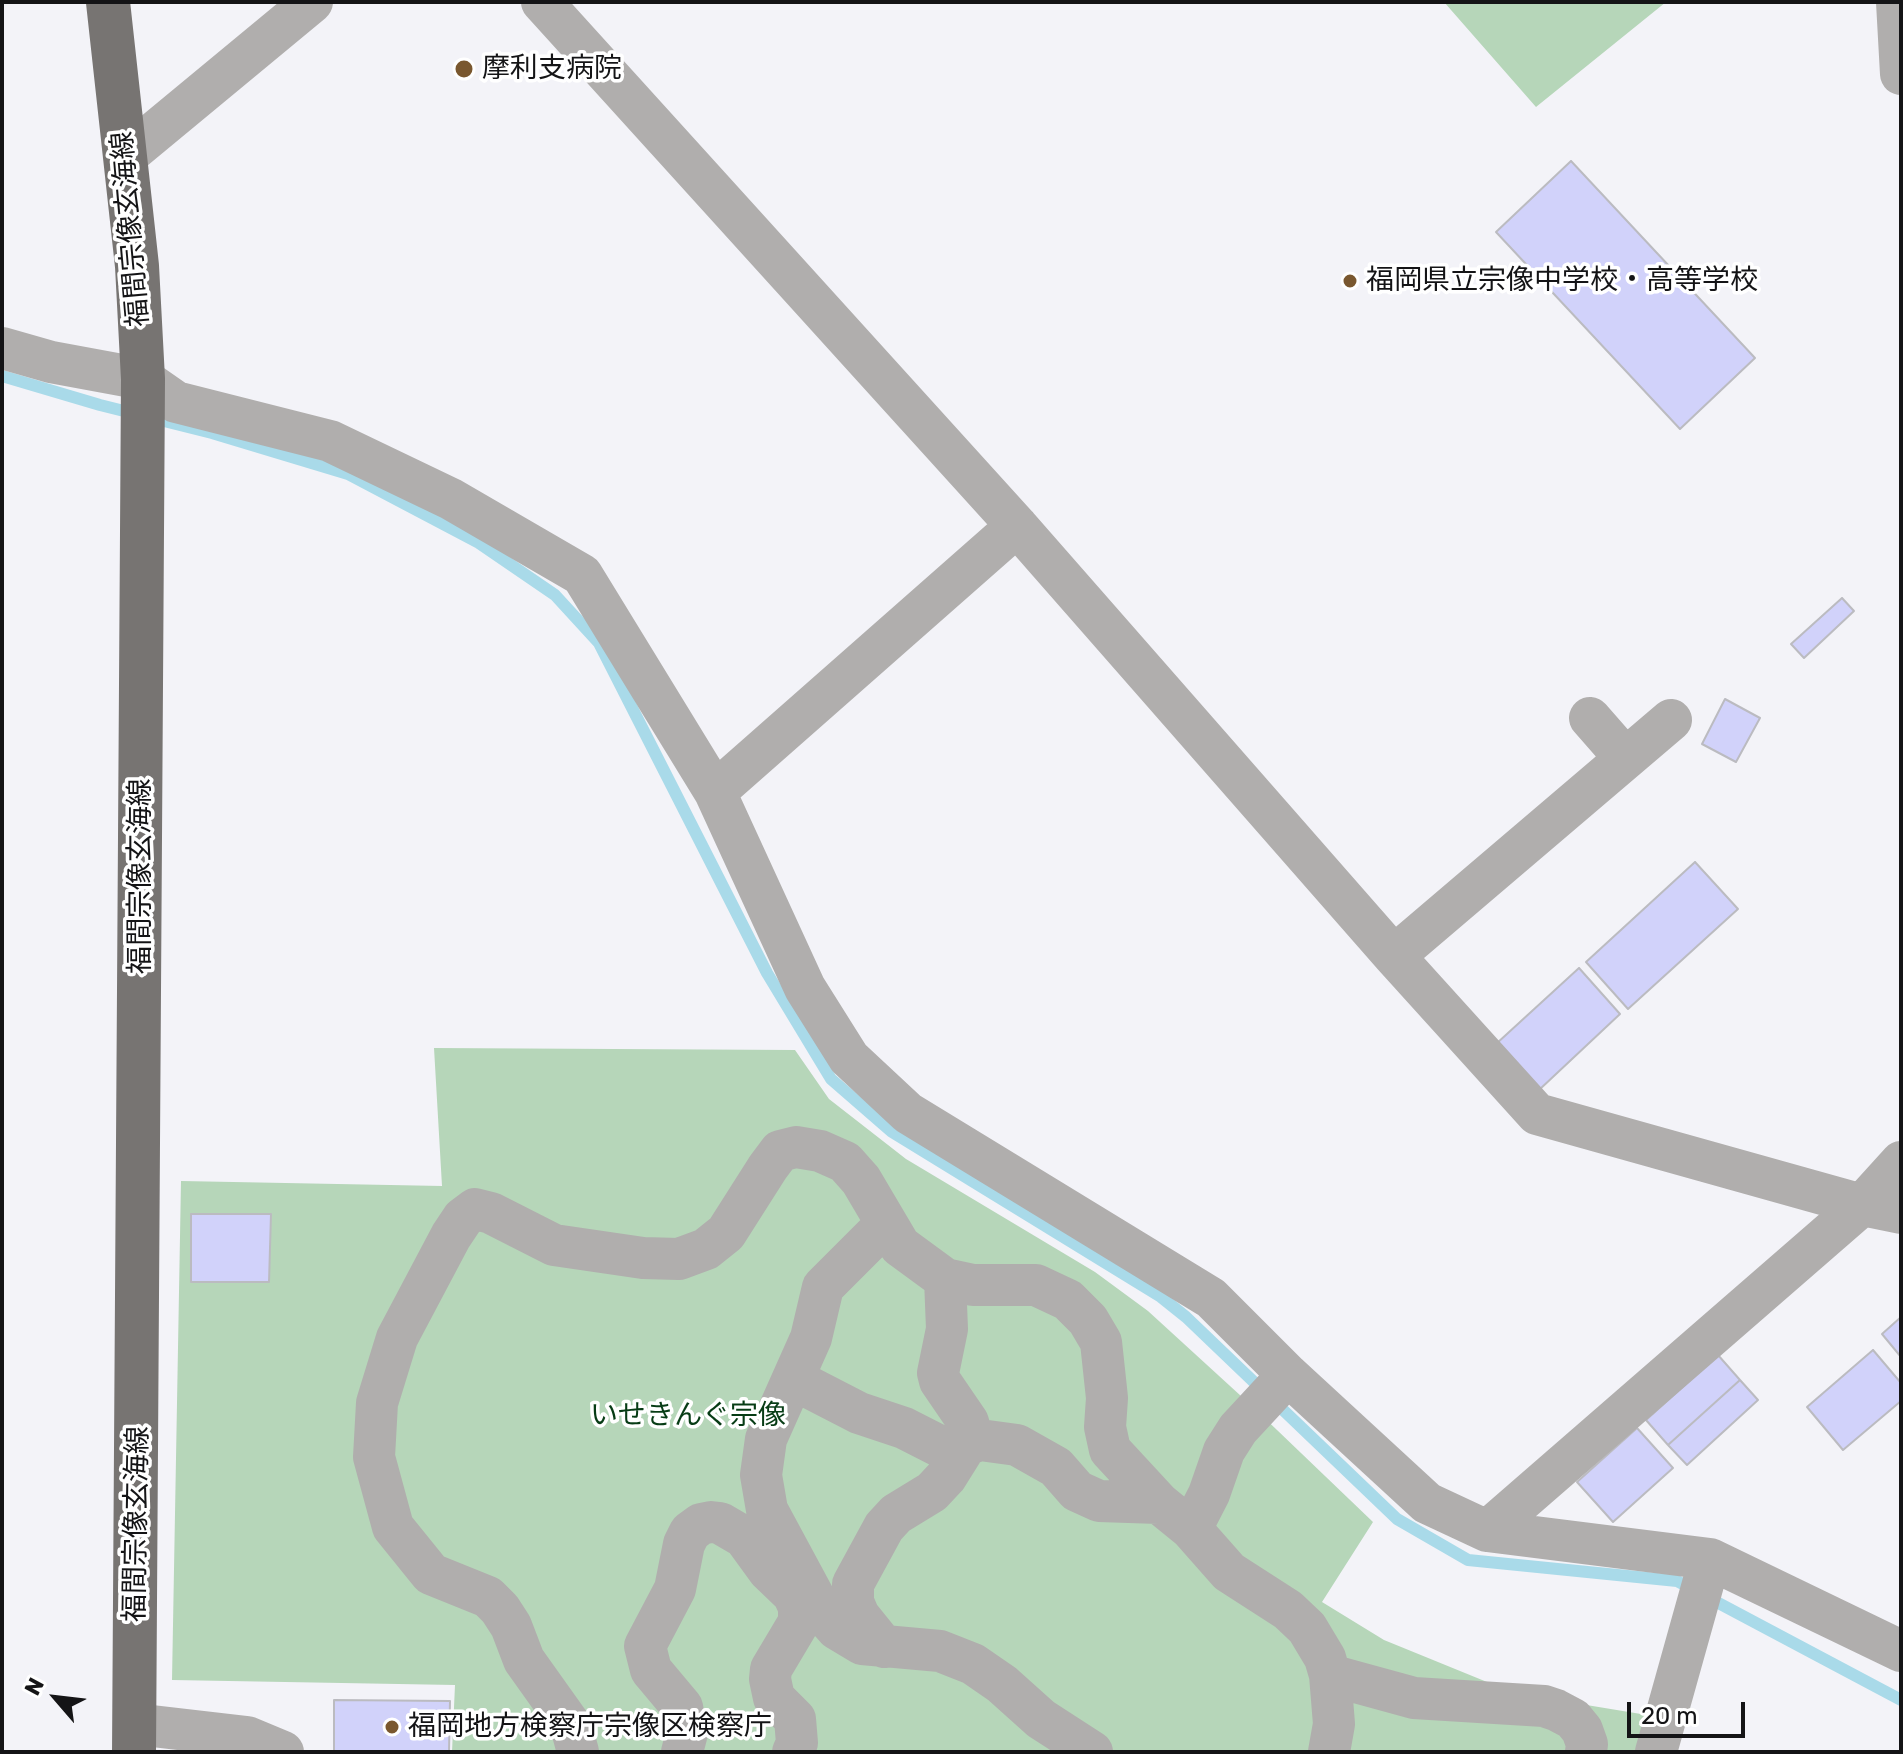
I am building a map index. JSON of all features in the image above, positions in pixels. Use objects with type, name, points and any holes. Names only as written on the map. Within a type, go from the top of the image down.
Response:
[{"type":"main road","name":"福間宗像玄海線","points":[[108,2],[137,266],[143,379],[134,1738]]},
{"type":"street","points":[[126,156],[312,2]]},
{"type":"street","points":[[542,2],[1017,526],[1394,956],[1537,1114],[1881,1209]]},
{"type":"street","points":[[1897,2],[1901,74]]},
{"type":"street","points":[[2,348],[51,362],[143,379],[176,402],[330,441],[451,499],[582,575],[715,792],[805,988],[849,1058],[908,1113],[1211,1298],[1288,1375],[1427,1503],[1487,1531],[1710,1559],[1901,1651]]},
{"type":"street","points":[[715,792],[1017,526]]},
{"type":"street","points":[[1590,718],[1625,758]]},
{"type":"street","points":[[1394,956],[1671,720]]},
{"type":"street","points":[[578,1752],[571,1726],[524,1660],[511,1626],[500,1609],[488,1597],[431,1574],[393,1527],[374,1457],[377,1403],[385,1370],[397,1338],[451,1236],[463,1218],[475,1209],[491,1213],[554,1245],[643,1258],[679,1259],[706,1249],[726,1233],[780,1151],[796,1147],[820,1151],[845,1162],[861,1180],[900,1246],[945,1279],[973,1285],[1036,1285],[1068,1300],[1088,1320],[1101,1342],[1107,1398],[1105,1427],[1110,1450],[1159,1503],[1191,1529],[1229,1572],[1288,1610],[1307,1628],[1325,1658],[1330,1675],[1334,1724],[1329,1752]]},
{"type":"street","points":[[1487,1531],[1881,1209],[1901,1162]]},
{"type":"street","points":[[885,1225],[823,1287],[811,1338],[766,1439],[761,1475],[767,1510],[822,1612],[837,1629],[862,1644],[940,1651],[973,1664],[1002,1684],[1041,1719],[1092,1752]]},
{"type":"street","points":[[884,1647],[859,1616],[853,1602],[853,1584],[884,1527],[896,1514],[932,1492],[965,1448],[968,1422],[940,1381],[938,1373],[947,1329],[945,1279]]},
{"type":"street","points":[[1191,1529],[1209,1494],[1224,1451],[1238,1429],[1288,1375]]},
{"type":"street","points":[[793,1379],[859,1413],[965,1448],[1017,1445],[1056,1467],[1077,1491],[1099,1501],[1159,1503]]},
{"type":"street","points":[[682,1752],[687,1733],[682,1707],[651,1670],[645,1646],[675,1589],[684,1544],[690,1532],[701,1524],[711,1522],[720,1523],[744,1537],[768,1570],[793,1594],[799,1607],[799,1622],[771,1669],[770,1679],[774,1698],[795,1719],[797,1743],[793,1752]]},
{"type":"street","points":[[1656,1752],[1710,1559]]},
{"type":"street","points":[[1330,1675],[1414,1698],[1544,1706],[1573,1719],[1582,1730],[1587,1744],[1586,1752]]},
{"type":"street","points":[[134,1738],[247,1737],[283,1752]]},
{"type":"green space","points":[[1444,2],[1666,2],[1536,107]]},
{"type":"green space","name":"いせきんぐ宗像","points":[[434,1048],[795,1050],[829,1099],[906,1159],[1095,1272],[1148,1311],[1373,1522],[1322,1602],[1384,1640],[1514,1693],[1653,1716],[1641,1752],[452,1752],[455,1685],[172,1680],[181,1181],[442,1186]]},
{"type":"building","points":[[1571,161],[1755,358],[1680,429],[1496,232]]},
{"type":"building","points":[[1842,598],[1854,611],[1804,658],[1791,644]]},
{"type":"building","points":[[1725,699],[1760,718],[1736,762],[1702,744]]},
{"type":"building","points":[[1695,862],[1738,909],[1628,1009],[1586,962]]},
{"type":"building","points":[[1579,968],[1620,1014],[1539,1090],[1496,1044]]},
{"type":"building","points":[[191,1214],[271,1214],[269,1282],[191,1282]]},
{"type":"building","points":[[1901,1317],[1901,1357],[1882,1334]]},
{"type":"building","points":[[1873,1350],[1901,1383],[1901,1401],[1843,1450],[1807,1407]]},
{"type":"building","points":[[1718,1355],[1740,1380],[1668,1445],[1646,1420]]},
{"type":"building","points":[[1740,1380],[1758,1400],[1687,1465],[1668,1445]]},
{"type":"building","points":[[1637,1428],[1673,1468],[1613,1522],[1577,1482]]},
{"type":"building","name":"福岡地方検察庁宗像区検察庁","points":[[334,1700],[450,1701],[449,1752],[334,1752]]},
{"type":"waterway","points":[[2,376],[348,474],[479,543],[555,595],[599,643],[767,973],[831,1079],[892,1132],[1161,1297],[1186,1317],[1397,1519],[1468,1560],[1677,1581],[1901,1700]]},
{"type":"place","name":"摩利支病院","points":[[464,69]]},
{"type":"place","name":"福岡県立宗像中学校・高等学校","points":[[1350,281]]},
{"type":"place","name":"福岡地方検察庁宗像区検察庁","points":[[392,1727]]}]
